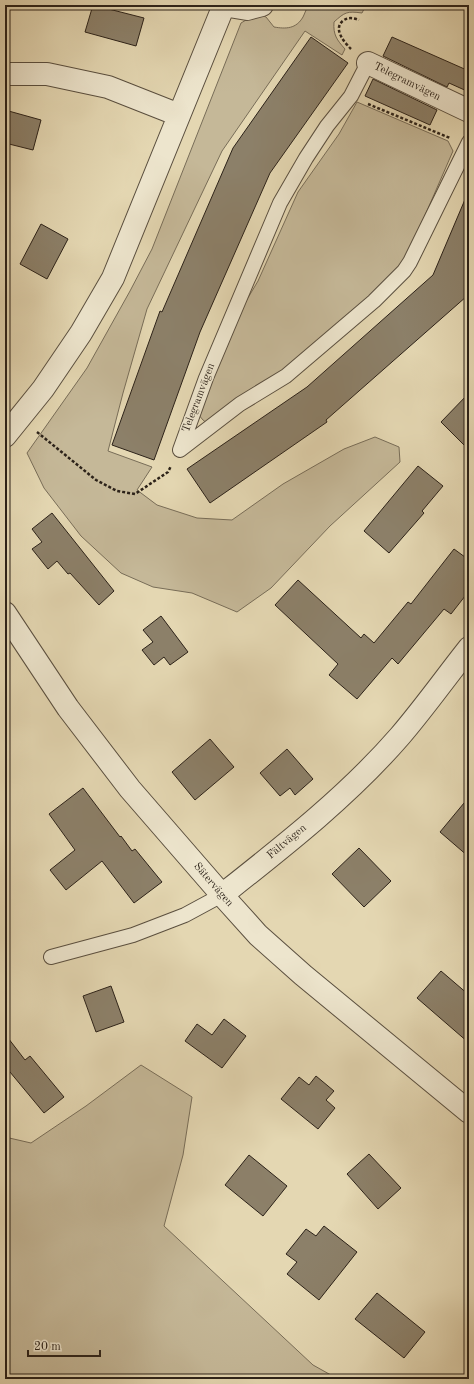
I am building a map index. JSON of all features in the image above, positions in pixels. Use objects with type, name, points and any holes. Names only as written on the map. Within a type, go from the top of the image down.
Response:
[{"type":"street","points":[[5,436],[43,389],[81,333],[113,278],[224,5],[248,9],[262,5]]},
{"type":"street","name":"Telegramvägen","points":[[368,63],[469,111]]},
{"type":"street","points":[[5,74],[47,74],[108,87],[179,115]]},
{"type":"street","name":"Sätervägen","points":[[5,613],[68,708],[130,789],[258,935],[303,975],[469,1112]]},
{"type":"street","name":"Fältvägen","points":[[222,895],[352,786],[400,736],[469,648]]},
{"type":"lane","name":"Telegramvägen","points":[[368,63],[351,96],[318,139],[280,203],[206,378],[180,450],[240,404],[286,376],[374,301],[404,271],[410,262],[468,144]]},
{"type":"lane","name":"Fältvägen","points":[[50,957],[133,935],[185,915],[222,895]]},
{"type":"path","points":[[359,20],[347,18],[341,22],[338,28],[345,43],[368,63]]},
{"type":"path","points":[[351,96],[468,144]]},
{"type":"path","points":[[32,428],[96,480],[117,491],[135,494],[168,472],[172,462]]},
{"type":"shaded area","points":[[309,5],[366,5],[362,13],[346,13],[334,22],[336,37],[345,49],[342,55],[305,31],[222,151],[147,309],[108,451],[152,467],[137,490],[157,505],[197,518],[232,520],[283,484],[344,449],[375,437],[399,447],[400,462],[330,526],[271,588],[237,612],[192,593],[153,587],[121,573],[81,536],[44,488],[27,453],[87,368],[152,249],[241,23],[258,13],[266,17],[274,27],[283,28],[294,26],[303,17]]},
{"type":"shaded area","points":[[357,102],[448,141],[453,151],[403,266],[287,369],[208,424],[198,414],[236,318],[258,281],[298,192],[339,134]]},
{"type":"shaded area","points":[[141,1065],[192,1097],[183,1155],[164,1226],[313,1365],[338,1379],[5,1379],[5,1137],[31,1143],[86,1106]]},
{"type":"building","points":[[93,5],[144,18],[136,46],[85,32]]},
{"type":"building","points":[[311,37],[348,63],[270,173],[200,332],[154,460],[112,445],[160,311],[162,312],[233,148]]},
{"type":"building","points":[[392,37],[469,71],[469,92],[449,83],[447,87],[383,56]]},
{"type":"building","points":[[373,79],[437,110],[430,125],[365,96]]},
{"type":"building","points":[[5,110],[41,120],[33,150],[5,143]]},
{"type":"building","points":[[469,190],[469,291],[467,296],[326,420],[327,422],[210,503],[187,469],[307,387],[433,275]]},
{"type":"building","points":[[41,224],[68,239],[47,279],[20,264]]},
{"type":"building","points":[[469,393],[469,450],[441,422]]},
{"type":"building","points":[[418,466],[443,486],[422,511],[424,513],[389,553],[364,531]]},
{"type":"building","points":[[52,513],[114,591],[99,605],[57,561],[48,569],[32,549],[42,542],[32,529]]},
{"type":"building","points":[[454,549],[469,560],[469,591],[451,614],[444,609],[398,664],[392,658],[357,699],[329,675],[338,664],[275,605],[298,580],[361,638],[364,634],[374,643],[408,602],[411,604]]},
{"type":"building","points":[[161,616],[188,652],[170,665],[164,657],[154,665],[142,650],[153,642],[143,630]]},
{"type":"building","points":[[210,739],[234,767],[195,800],[172,772]]},
{"type":"building","points":[[287,749],[313,779],[295,795],[290,788],[280,796],[260,773]]},
{"type":"building","points":[[83,788],[120,837],[121,836],[132,851],[135,849],[162,882],[134,903],[102,861],[66,890],[50,870],[75,850],[49,814]]},
{"type":"building","points":[[469,797],[469,857],[440,832]]},
{"type":"building","points":[[359,848],[391,881],[364,907],[332,874]]},
{"type":"building","points":[[441,971],[469,995],[469,1043],[417,998]]},
{"type":"building","points":[[111,986],[124,1022],[96,1032],[83,996]]},
{"type":"building","points":[[224,1019],[246,1036],[222,1068],[185,1041],[197,1024],[212,1035]]},
{"type":"building","points":[[5,1034],[25,1060],[30,1056],[64,1097],[44,1113],[5,1066]]},
{"type":"building","points":[[316,1076],[334,1091],[326,1100],[335,1108],[318,1129],[281,1099],[299,1077],[309,1085]]},
{"type":"building","points":[[369,1154],[401,1188],[378,1209],[347,1174]]},
{"type":"building","points":[[249,1155],[287,1186],[263,1216],[225,1185]]},
{"type":"building","points":[[324,1226],[357,1252],[319,1300],[287,1274],[297,1262],[286,1254],[306,1229],[316,1236]]},
{"type":"building","points":[[377,1293],[425,1332],[404,1358],[355,1319]]}]
